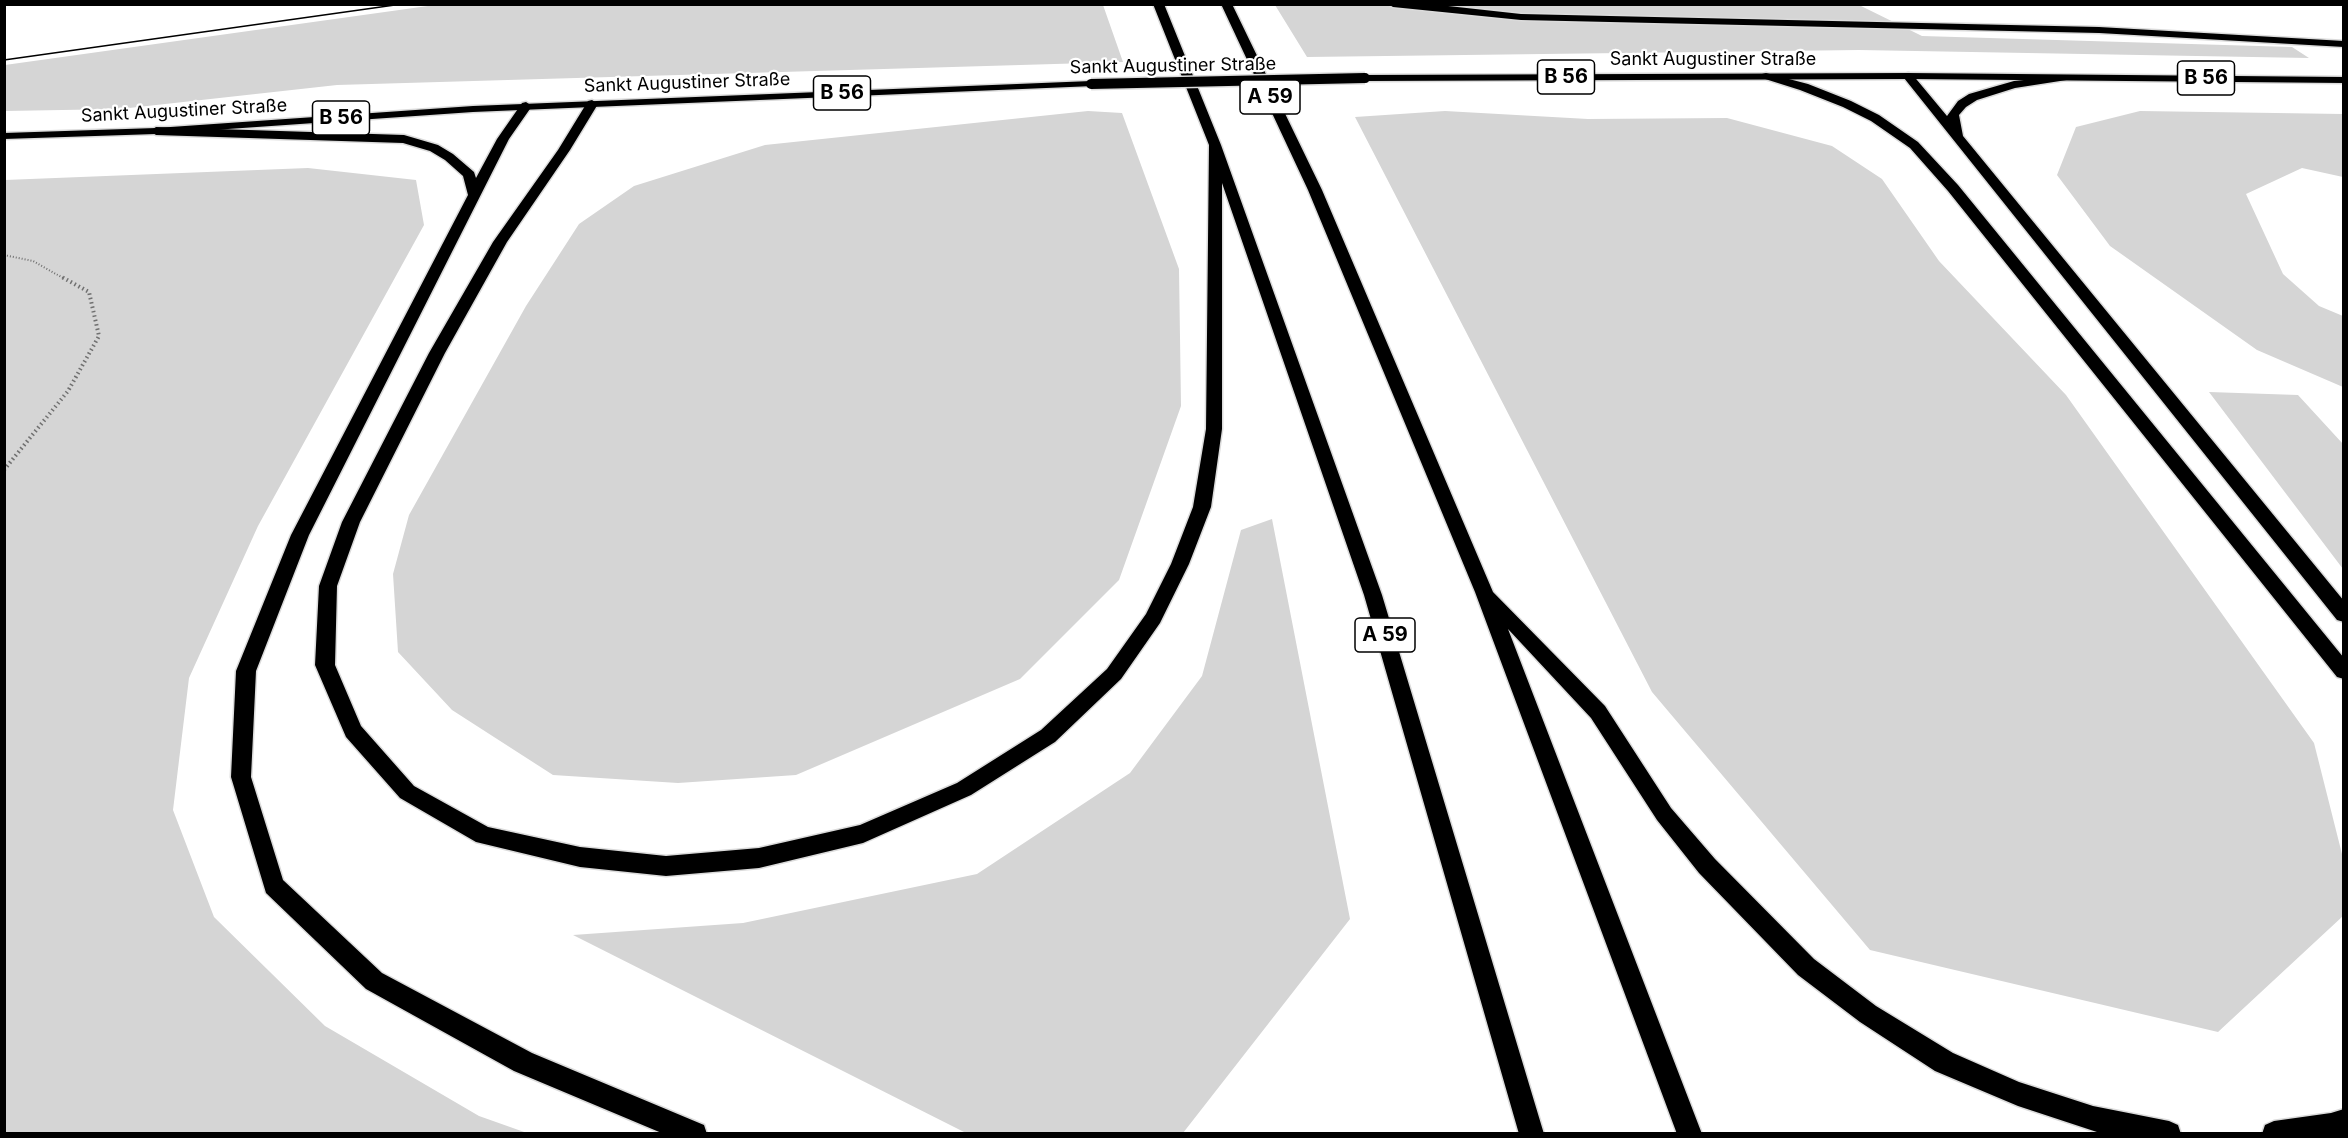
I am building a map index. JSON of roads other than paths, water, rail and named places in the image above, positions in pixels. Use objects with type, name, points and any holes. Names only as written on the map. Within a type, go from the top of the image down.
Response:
[{"type":"highway","name":"A 59","points":[[1158,4],[1215,145],[1373,595],[1532,1134]]},
{"type":"highway","name":"A 59","points":[[1226,4],[1315,190],[1484,592],[1690,1134]]},
{"type":"highway","points":[[1393,4],[1521,17],[2099,30],[2343,44]]},
{"type":"highway","points":[[1766,76],[1804,87],[1847,104],[1875,118],[1914,145],[1953,188],[2343,672]]},
{"type":"highway","points":[[1908,76],[2343,615]]},
{"type":"highway","points":[[1958,137],[1953,115],[1962,104],[1973,98],[2014,85],[2069,77]]},
{"type":"highway","points":[[592,104],[564,150],[500,243],[437,353],[351,522],[328,586],[325,665],[353,731],[407,792],[484,835],[580,857],[666,866],[759,858],[863,834],[964,789],[1048,736],[1114,674],[1153,618],[1180,564],[1202,507],[1214,429],[1215,145]]},
{"type":"highway","points":[[526,106],[503,140],[474,195],[300,535],[246,671],[241,777],[274,886],[374,981],[523,1062],[695,1134]]},
{"type":"highway","points":[[156,131],[404,139],[434,148],[449,157],[469,175],[474,195]]},
{"type":"highway","points":[[1484,592],[1598,712],[1664,814],[1707,866],[1806,967],[1868,1014],[1944,1062],[2018,1094],[2093,1119],[2169,1134]]},
{"type":"highway","points":[[2274,1134],[2331,1126],[2343,1121]]},
{"type":"main road","name":"Sankt Augustiner Straße","points":[[4,136],[156,131],[526,106],[1091,84],[1365,78],[1766,76],[2343,80]]},
{"type":"tram line","points":[[4,60],[402,4]]}]
